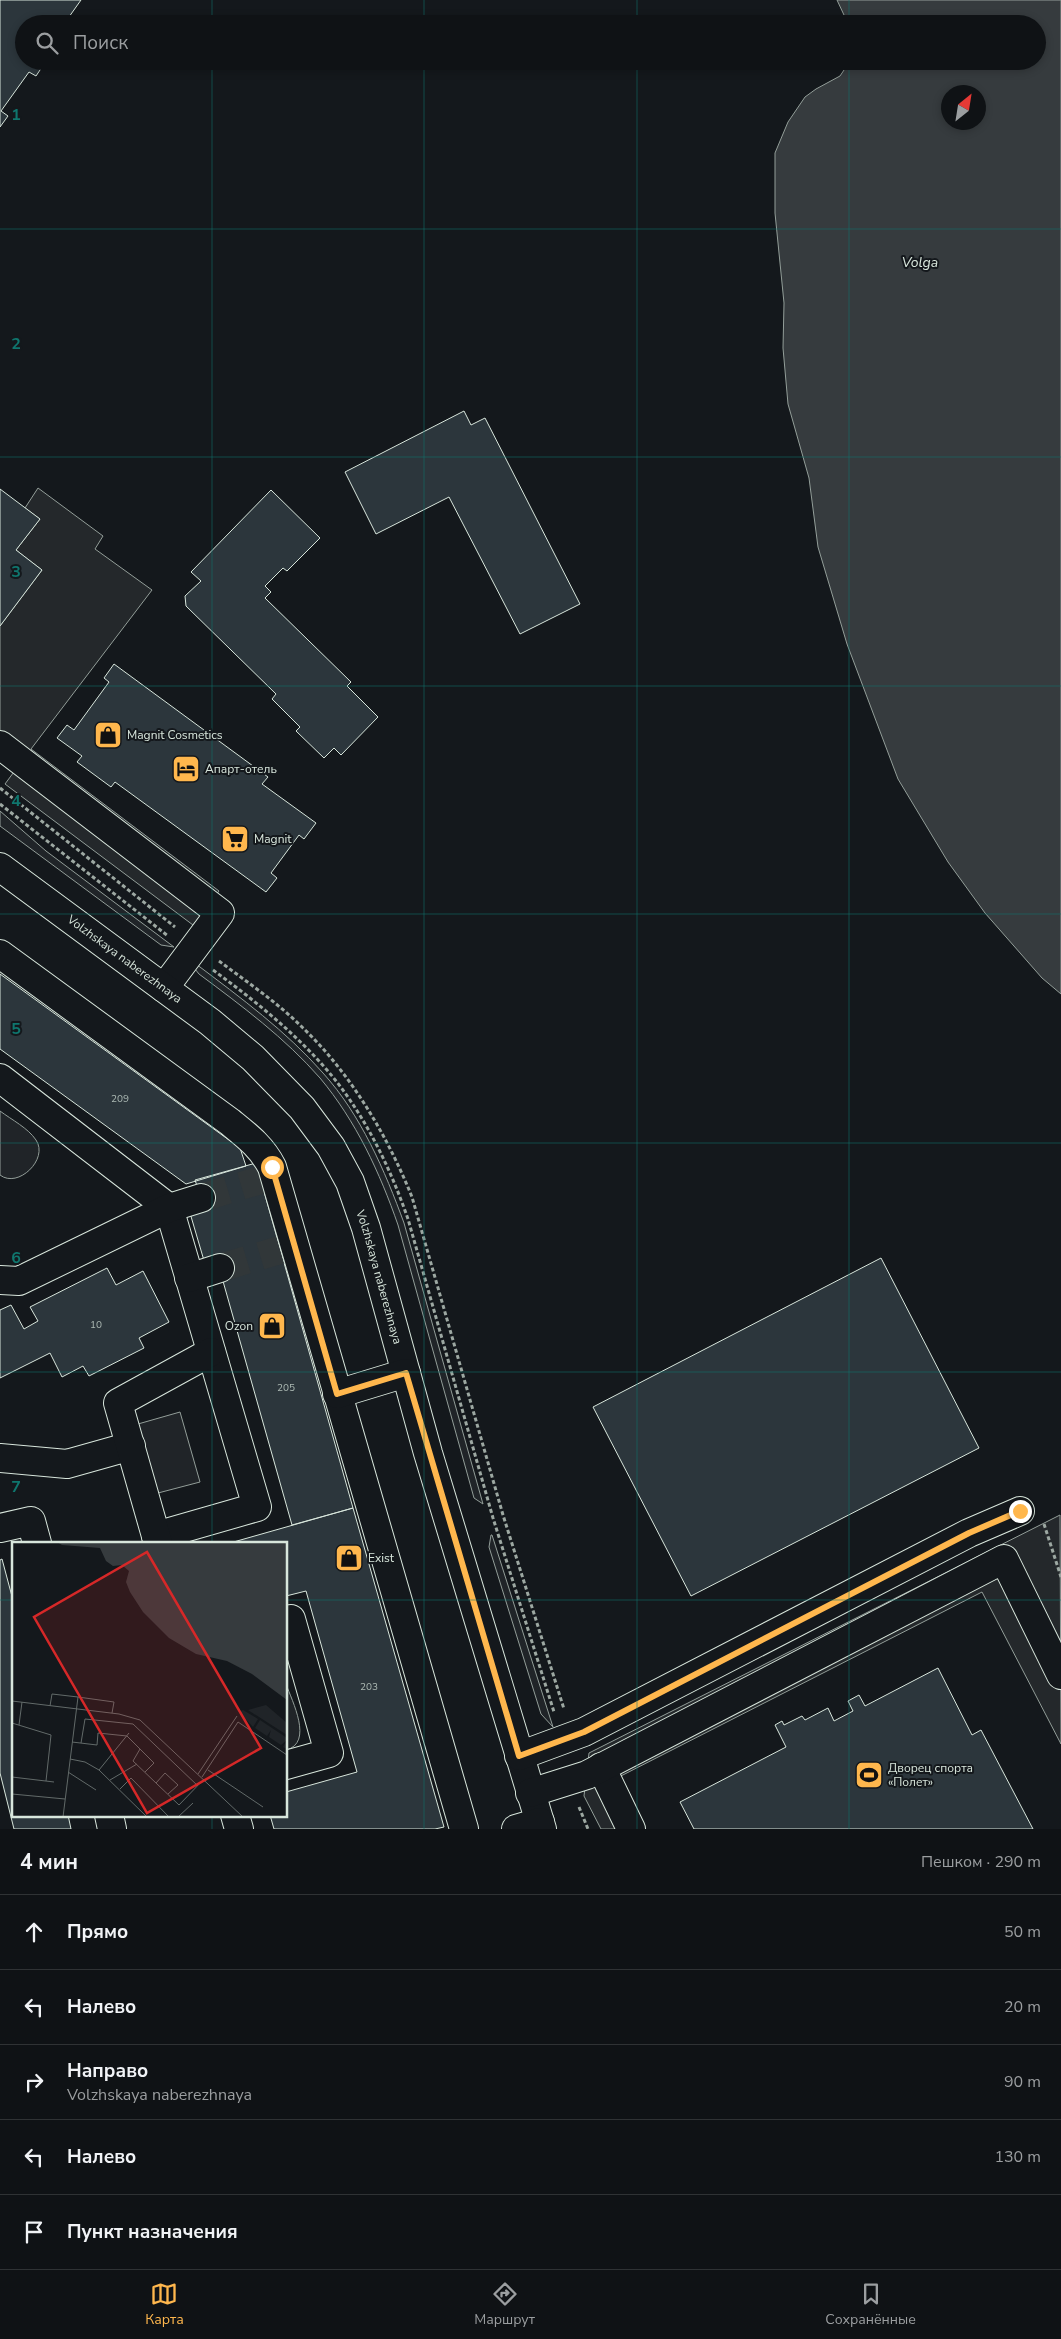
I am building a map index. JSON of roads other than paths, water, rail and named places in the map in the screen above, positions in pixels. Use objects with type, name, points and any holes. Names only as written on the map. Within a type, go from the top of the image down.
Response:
[{"type":"street","points":[[0,745],[220,913],[164,988]]},
{"type":"street","name":"Volzhskaya naberezhnaya","points":[[0,867],[164,988],[253,1058],[302,1108],[331,1147],[350,1182],[358,1206],[530,1793],[532,1827]]},
{"type":"street","points":[[0,954],[237,1128],[260,1147],[267,1156],[268,1178],[287,1248],[337,1394],[464,1829]]},
{"type":"street","points":[[0,1078],[169,1208],[257,1507],[157,1539],[118,1403],[211,1352]]},
{"type":"street","points":[[0,1280],[18,1281],[169,1208],[201,1198]]},
{"type":"street","points":[[189,1278],[220,1268]]},
{"type":"street","points":[[337,1394],[406,1373]]},
{"type":"street","points":[[0,1458],[67,1464],[131,1446]]},
{"type":"street","points":[[519,1756],[578,1735],[969,1533],[1020,1511]]},
{"type":"street","points":[[0,1528],[31,1521],[37,1542]]},
{"type":"street","points":[[530,1793],[587,1775],[1004,1559],[1061,1675]]},
{"type":"street","points":[[288,1620],[291,1619],[329,1753],[288,1764]]},
{"type":"street","points":[[601,1767],[631,1829]]},
{"type":"street","points":[[109,1816],[112,1829]]},
{"type":"street","points":[[235,1816],[239,1829]]},
{"type":"water","name":"Volga","points":[[837,0],[1061,0],[1061,994],[1042,978],[985,913],[948,862],[898,779],[847,644],[818,547],[809,478],[788,404],[783,348],[784,303],[775,213],[775,153],[788,122],[805,97],[840,76],[844,70],[1046,70],[1046,15],[844,15]]},
{"type":"tunnel","points":[[201,1198],[261,1180]]},
{"type":"tunnel","points":[[220,1268],[280,1250]]},
{"type":"place","name":"Magnit Cosmetics","points":[[108,735]]},
{"type":"place","name":"Апарт-отель","points":[[186,769]]},
{"type":"place","name":"Magnit","points":[[235,839]]},
{"type":"place","name":"Ozon","points":[[272,1326]]},
{"type":"place","name":"Exist","points":[[349,1558]]},
{"type":"place","name":"Дворец спорта «Полет»","points":[[869,1775]]}]
